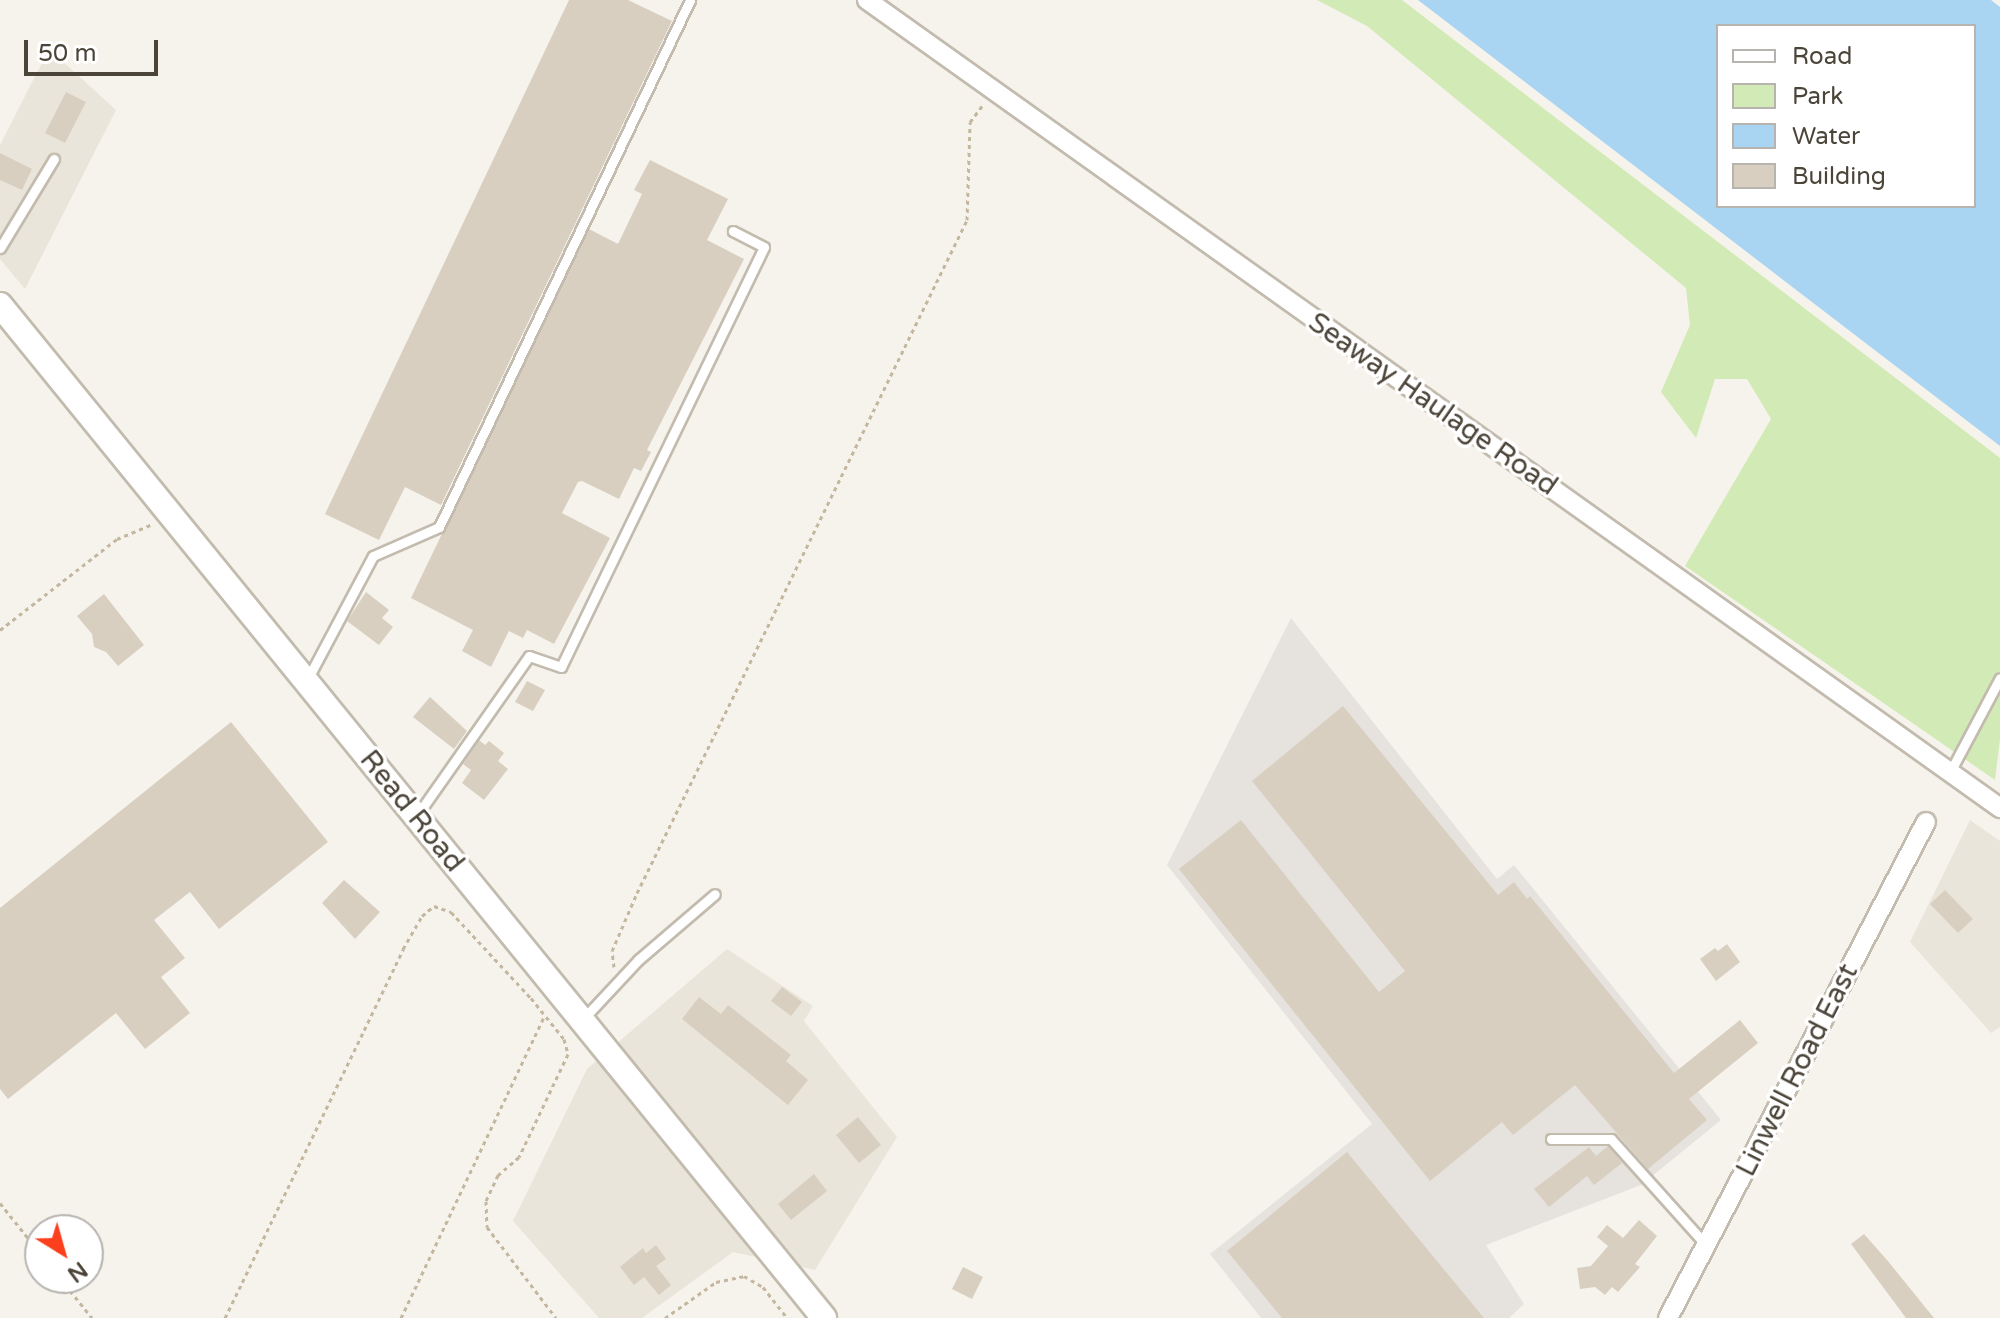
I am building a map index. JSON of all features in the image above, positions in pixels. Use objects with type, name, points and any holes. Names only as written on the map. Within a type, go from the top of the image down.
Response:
[{"type":"street","name":"Seaway Haulage Road","points":[[867,0],[2000,808]]},
{"type":"street","name":"Read Road","points":[[0,305],[824,1318]]},
{"type":"street","name":"Linwell Road East","points":[[1668,1318],[1926,822]]},
{"type":"lane","points":[[306,681],[373,556],[439,527],[690,0]]},
{"type":"lane","points":[[0,248],[54,159]]},
{"type":"lane","points":[[417,817],[529,656],[561,667],[764,247],[733,231]]},
{"type":"lane","points":[[1950,772],[2000,678]]},
{"type":"lane","points":[[582,1021],[638,960],[715,894]]},
{"type":"lane","points":[[1551,1139],[1611,1139],[1706,1245]]},
{"type":"path","points":[[617,982],[612,951],[637,893],[967,220],[970,122],[993,90]]},
{"type":"path","points":[[0,630],[117,539],[171,516]]},
{"type":"path","points":[[225,1318],[422,916],[434,906],[451,912],[564,1039],[568,1054],[519,1157],[498,1175],[486,1201],[487,1227],[556,1318]]},
{"type":"path","points":[[401,1318],[545,1015]]},
{"type":"path","points":[[0,1203],[24,1233]]},
{"type":"path","points":[[665,1318],[716,1282],[744,1276],[763,1287],[787,1318]]},
{"type":"path","points":[[73,1294],[92,1318]]},
{"type":"shaded area","points":[[49,49],[116,110],[25,289],[0,259],[0,145]]},
{"type":"shaded area","points":[[1291,618],[1497,879],[1514,865],[1721,1120],[1641,1185],[1486,1245],[1524,1304],[1509,1318],[1261,1318],[1210,1254],[1372,1124],[1167,865]]},
{"type":"shaded area","points":[[1970,820],[2000,841],[2000,1027],[1991,1033],[1910,942]]},
{"type":"shaded area","points":[[727,949],[813,1006],[804,1021],[897,1137],[815,1270],[733,1252],[642,1318],[599,1318],[513,1221],[587,1069]]},
{"type":"green space","points":[[1317,0],[1402,0],[2000,458],[2000,739],[1995,780],[1685,566],[1771,419],[1747,379],[1715,379],[1696,438],[1661,392],[1690,325],[1686,288],[1367,26]]},
{"type":"water","points":[[1418,0],[1991,0],[2000,7],[2000,446]]},
{"type":"building","points":[[569,0],[628,0],[672,21],[441,505],[405,487],[379,540],[325,514]]},
{"type":"building","points":[[66,92],[86,102],[65,143],[45,133]]},
{"type":"building","points":[[0,153],[32,169],[22,190],[0,180]]},
{"type":"building","points":[[650,160],[728,199],[707,240],[744,259],[647,450],[651,452],[641,471],[634,468],[619,499],[582,481],[578,482],[562,513],[610,538],[554,644],[527,630],[523,638],[509,631],[491,667],[462,651],[473,630],[411,598],[589,229],[618,244],[642,194],[634,190]]},
{"type":"building","points":[[366,592],[389,610],[382,618],[393,627],[379,645],[347,621]]},
{"type":"building","points":[[104,594],[144,645],[118,666],[106,652],[94,647],[92,634],[77,616]]},
{"type":"building","points":[[527,681],[545,690],[533,711],[515,702]]},
{"type":"building","points":[[430,697],[467,731],[454,749],[413,717]]},
{"type":"building","points":[[1343,706],[1498,895],[1514,882],[1527,899],[1530,896],[1674,1073],[1740,1020],[1758,1043],[1689,1099],[1707,1120],[1648,1169],[1575,1085],[1513,1135],[1502,1122],[1430,1181],[1179,869],[1241,820],[1379,992],[1405,971],[1252,781]]},
{"type":"building","points":[[231,722],[328,842],[219,929],[190,892],[154,920],[185,958],[161,977],[190,1013],[145,1049],[116,1013],[8,1099],[0,1089],[0,908]]},
{"type":"building","points":[[479,740],[485,745],[489,741],[504,753],[498,761],[508,769],[484,800],[462,783],[471,770],[463,764]]},
{"type":"building","points":[[344,880],[380,912],[355,939],[322,903]]},
{"type":"building","points":[[1945,890],[1973,919],[1958,933],[1930,904]]},
{"type":"building","points":[[1727,944],[1740,962],[1716,981],[1700,959]]},
{"type":"building","points":[[782,987],[802,1002],[791,1016],[771,1001]]},
{"type":"building","points":[[699,997],[721,1014],[728,1005],[791,1055],[786,1061],[808,1080],[788,1105],[682,1019]]},
{"type":"building","points":[[858,1117],[881,1145],[859,1163],[836,1135]]},
{"type":"building","points":[[1608,1146],[1622,1163],[1594,1185],[1587,1176],[1549,1207],[1534,1189],[1589,1147],[1596,1156]]},
{"type":"building","points":[[1347,1152],[1484,1318],[1282,1318],[1227,1251]]},
{"type":"building","points":[[814,1174],[827,1191],[791,1220],[778,1204]]},
{"type":"building","points":[[1639,1220],[1657,1236],[1635,1264],[1640,1267],[1618,1292],[1612,1287],[1605,1295],[1595,1287],[1580,1289],[1577,1268],[1591,1266],[1608,1246],[1597,1237],[1607,1225],[1623,1238]]},
{"type":"building","points":[[1864,1234],[1934,1318],[1906,1318],[1851,1244]]},
{"type":"building","points":[[656,1245],[666,1259],[656,1266],[671,1285],[659,1295],[644,1277],[634,1285],[620,1267],[643,1248],[646,1253]]},
{"type":"building","points":[[963,1267],[983,1277],[972,1299],[952,1289]]}]
